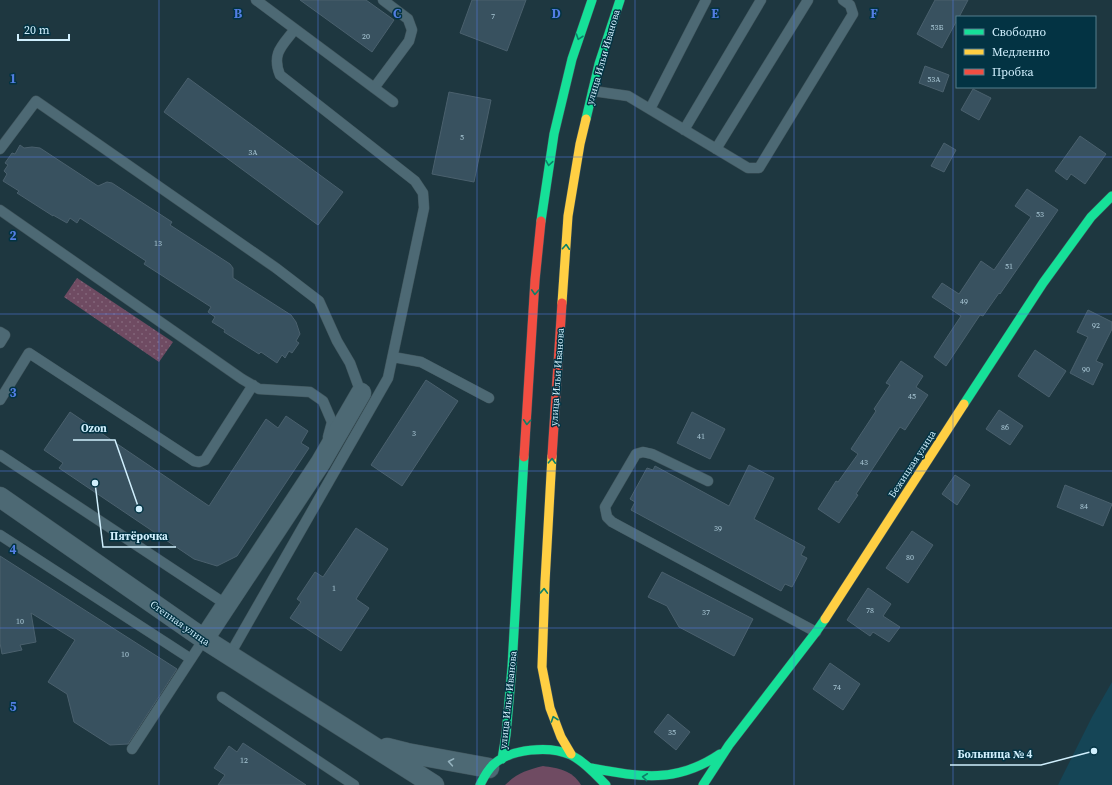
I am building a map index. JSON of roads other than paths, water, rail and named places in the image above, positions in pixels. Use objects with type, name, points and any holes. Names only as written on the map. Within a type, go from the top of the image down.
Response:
[{"type":"main road","name":"улица Ильи Иванова","points":[[490,771],[506,735],[512,667],[535,280],[542,212],[554,134],[572,59],[592,0]]},
{"type":"main road","name":"улица Ильи Иванова","points":[[571,754],[561,738],[550,708],[542,667],[545,582],[558,351],[568,216],[580,144],[599,64],[620,0]]},
{"type":"main road","name":"Бежицкая улица","points":[[729,745],[816,632],[1042,283],[1091,217],[1112,196]]},
{"type":"main road","points":[[591,768],[656,778],[681,776],[710,763],[729,745]]},
{"type":"main road","points":[[703,785],[729,745]]},
{"type":"main road","points":[[490,771],[512,753],[546,748],[571,754],[591,768],[606,785]]},
{"type":"street","points":[[204,639],[321,462],[361,393]]},
{"type":"street","name":"Степная улица","points":[[0,497],[229,656],[434,785]]},
{"type":"street","points":[[365,742],[407,753],[490,771]]},
{"type":"lane","points":[[256,0],[393,102]]},
{"type":"lane","points":[[374,88],[408,41],[412,30],[408,19],[383,0]]},
{"type":"lane","points":[[650,109],[706,0]]},
{"type":"lane","points":[[684,130],[761,0]]},
{"type":"lane","points":[[716,149],[808,0]]},
{"type":"lane","points":[[593,91],[628,96],[748,168],[759,168],[854,14],[850,5],[843,0]]},
{"type":"lane","points":[[229,656],[388,378],[424,208],[423,193],[415,181],[280,74],[276,66],[277,54],[295,29]]},
{"type":"lane","points":[[0,150],[36,101],[276,268],[319,302],[337,341],[350,363],[361,393]]},
{"type":"lane","points":[[0,210],[237,376],[259,388],[310,392],[323,401],[332,422],[321,462]]},
{"type":"lane","points":[[0,332],[5,335],[0,342]]},
{"type":"lane","points":[[0,400],[29,353],[194,461],[199,462],[204,460],[253,385]]},
{"type":"lane","points":[[393,357],[421,362],[489,398]]},
{"type":"lane","points":[[708,481],[652,454],[643,452],[636,454],[605,506],[607,517],[612,522],[816,632]]},
{"type":"lane","points":[[0,455],[226,605]]},
{"type":"lane","points":[[0,535],[191,660]]},
{"type":"lane","points":[[132,750],[204,639]]},
{"type":"lane","points":[[222,697],[354,785]]},
{"type":"place","name":"Пятёрочка","points":[[95,483]]},
{"type":"place","name":"Ozon","points":[[139,509]]},
{"type":"place","name":"Больница № 4","points":[[1094,751]]}]
